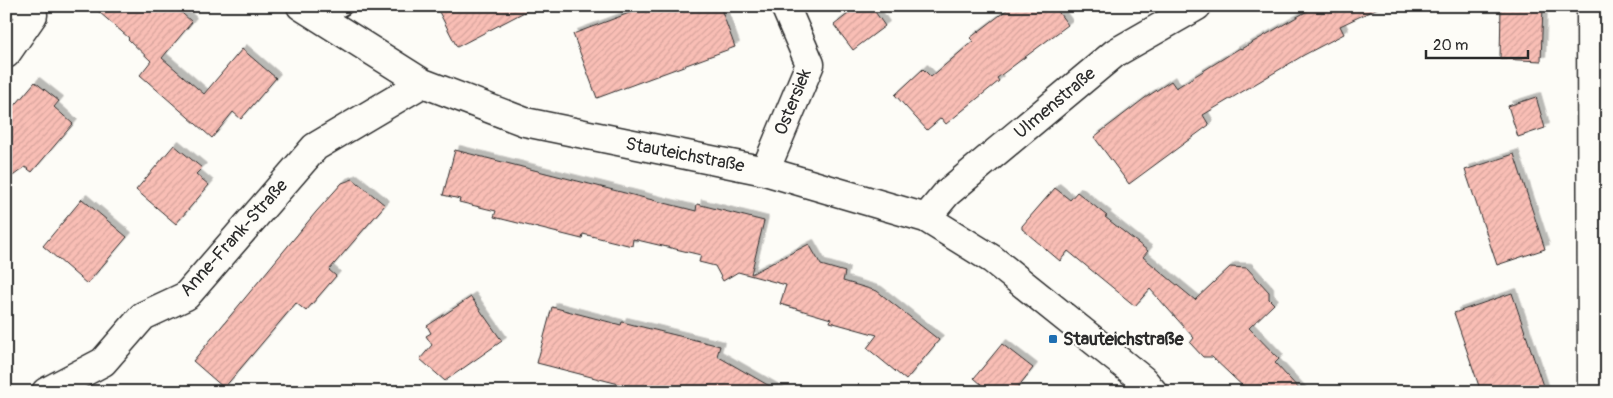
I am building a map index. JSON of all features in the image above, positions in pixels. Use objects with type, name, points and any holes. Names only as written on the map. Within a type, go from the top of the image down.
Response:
[{"type":"street","points":[[6,54],[33,15],[22,6]]},
{"type":"street","name":"Ostersiek","points":[[764,171],[810,64],[785,6]]},
{"type":"street","name":"Ulmenstraße","points":[[926,218],[947,193],[1115,53],[1197,6]]},
{"type":"street","points":[[1591,6],[1592,392]]},
{"type":"street","name":"Stauteichstraße","points":[[310,13],[423,83],[525,122],[764,171],[926,218],[992,259],[1143,380],[1153,392]]},
{"type":"street","name":"Anne-Frank-Straße","points":[[46,392],[103,362],[143,316],[186,296],[315,147],[423,83]]},
{"type":"lane","points":[[310,13],[344,6]]},
{"type":"building","points":[[92,6],[174,6],[192,22],[162,58],[204,94],[242,49],[276,78],[241,119],[233,112],[212,138],[140,75],[151,61],[129,38]]},
{"type":"building","points":[[436,6],[536,6],[457,47]]},
{"type":"building","points":[[648,6],[720,6],[735,47],[597,98],[573,34]]},
{"type":"building","points":[[858,6],[871,6],[885,26],[853,50],[834,25]]},
{"type":"building","points":[[1012,6],[1054,6],[1068,25],[997,78],[999,81],[946,124],[941,118],[927,130],[895,95],[923,69],[931,77],[973,41],[970,38]]},
{"type":"building","points":[[1316,6],[1382,6],[1340,26],[1344,34],[1304,55],[1203,115],[1209,125],[1129,184],[1094,137],[1145,98],[1171,81],[1176,88],[1240,48]]},
{"type":"building","points":[[1501,6],[1543,6],[1541,61],[1500,59]]},
{"type":"building","points":[[35,82],[59,101],[54,107],[73,124],[32,172],[25,167],[6,181],[6,116]]},
{"type":"building","points":[[1536,97],[1545,128],[1518,137],[1508,106]]},
{"type":"building","points":[[174,145],[202,168],[196,174],[209,185],[176,224],[136,190]]},
{"type":"building","points":[[455,150],[696,211],[697,204],[764,221],[751,274],[809,244],[821,265],[845,272],[843,281],[877,291],[939,340],[906,380],[867,348],[877,335],[830,322],[831,319],[780,304],[786,285],[738,272],[723,281],[715,266],[699,262],[701,255],[633,239],[632,246],[583,234],[582,239],[494,217],[496,211],[459,202],[460,199],[443,195]]},
{"type":"building","points":[[1514,154],[1545,249],[1497,265],[1465,170]]},
{"type":"building","points":[[353,179],[385,205],[329,270],[336,276],[306,311],[296,303],[224,388],[193,361],[316,212],[342,183]]},
{"type":"building","points":[[1055,188],[1070,200],[1077,192],[1107,216],[1105,217],[1148,251],[1143,257],[1195,300],[1230,267],[1247,268],[1269,292],[1269,299],[1274,304],[1249,328],[1279,359],[1275,363],[1302,392],[1249,392],[1212,357],[1203,357],[1190,343],[1194,338],[1150,289],[1135,306],[1068,251],[1060,261],[1022,229],[1022,226]]},
{"type":"building","points":[[82,199],[127,237],[87,284],[43,246]]},
{"type":"building","points":[[1512,293],[1545,392],[1481,392],[1454,313]]},
{"type":"building","points":[[471,297],[502,341],[445,381],[420,359],[432,345],[426,336],[431,333],[427,326]]},
{"type":"building","points":[[552,307],[621,325],[622,322],[720,346],[717,356],[780,392],[650,392],[537,363]]},
{"type":"building","points":[[1002,344],[1033,368],[1014,392],[990,392],[974,378]]},
{"type":"place","name":"Stauteichstraße","points":[[1053,339]]}]
